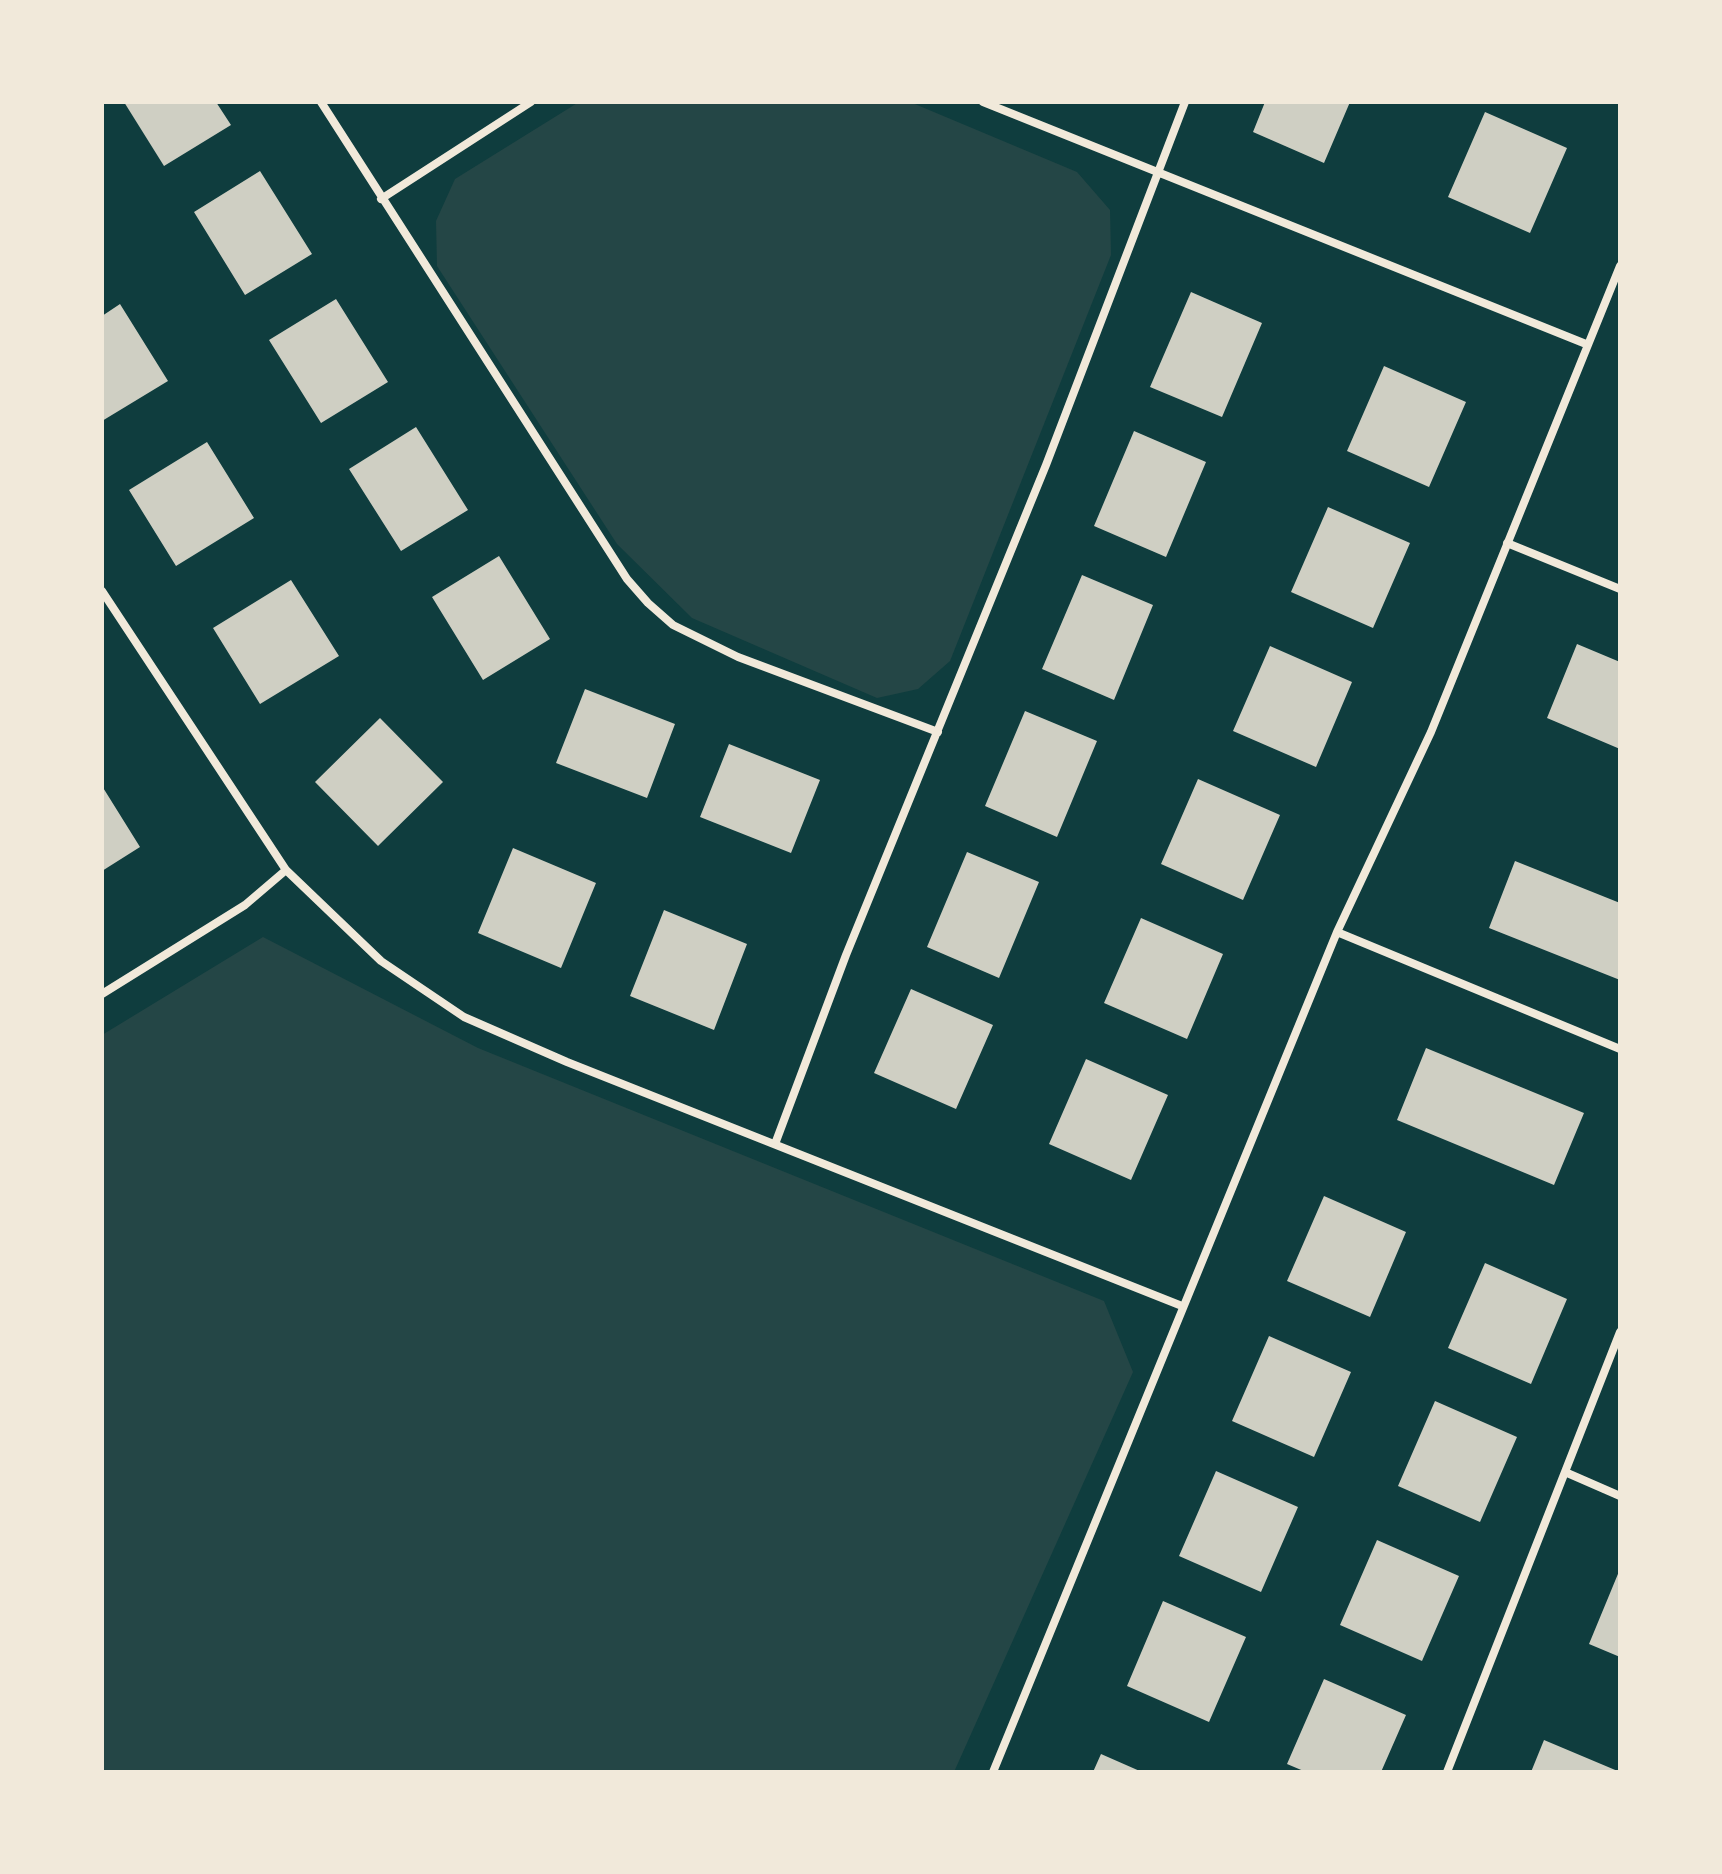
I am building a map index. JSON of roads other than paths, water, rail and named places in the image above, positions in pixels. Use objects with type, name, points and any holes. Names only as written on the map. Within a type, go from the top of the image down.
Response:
[{"type":"street","points":[[321,102],[627,579],[648,603],[673,625],[705,642],[938,732]]},
{"type":"street","points":[[381,199],[531,102]]},
{"type":"street","points":[[983,102],[1586,344]]},
{"type":"street","points":[[775,1144],[846,955],[1046,465],[1185,102]]},
{"type":"street","points":[[993,1772],[1337,932],[1431,732],[1620,266]]},
{"type":"street","points":[[1507,543],[1620,589]]},
{"type":"street","points":[[102,591],[286,870],[381,961],[464,1017],[567,1062],[1182,1306]]},
{"type":"street","points":[[102,994],[245,905],[286,870]]},
{"type":"street","points":[[1337,932],[1620,1049]]},
{"type":"street","points":[[1447,1772],[1620,1332]]},
{"type":"street","points":[[1565,1472],[1620,1496]]}]
